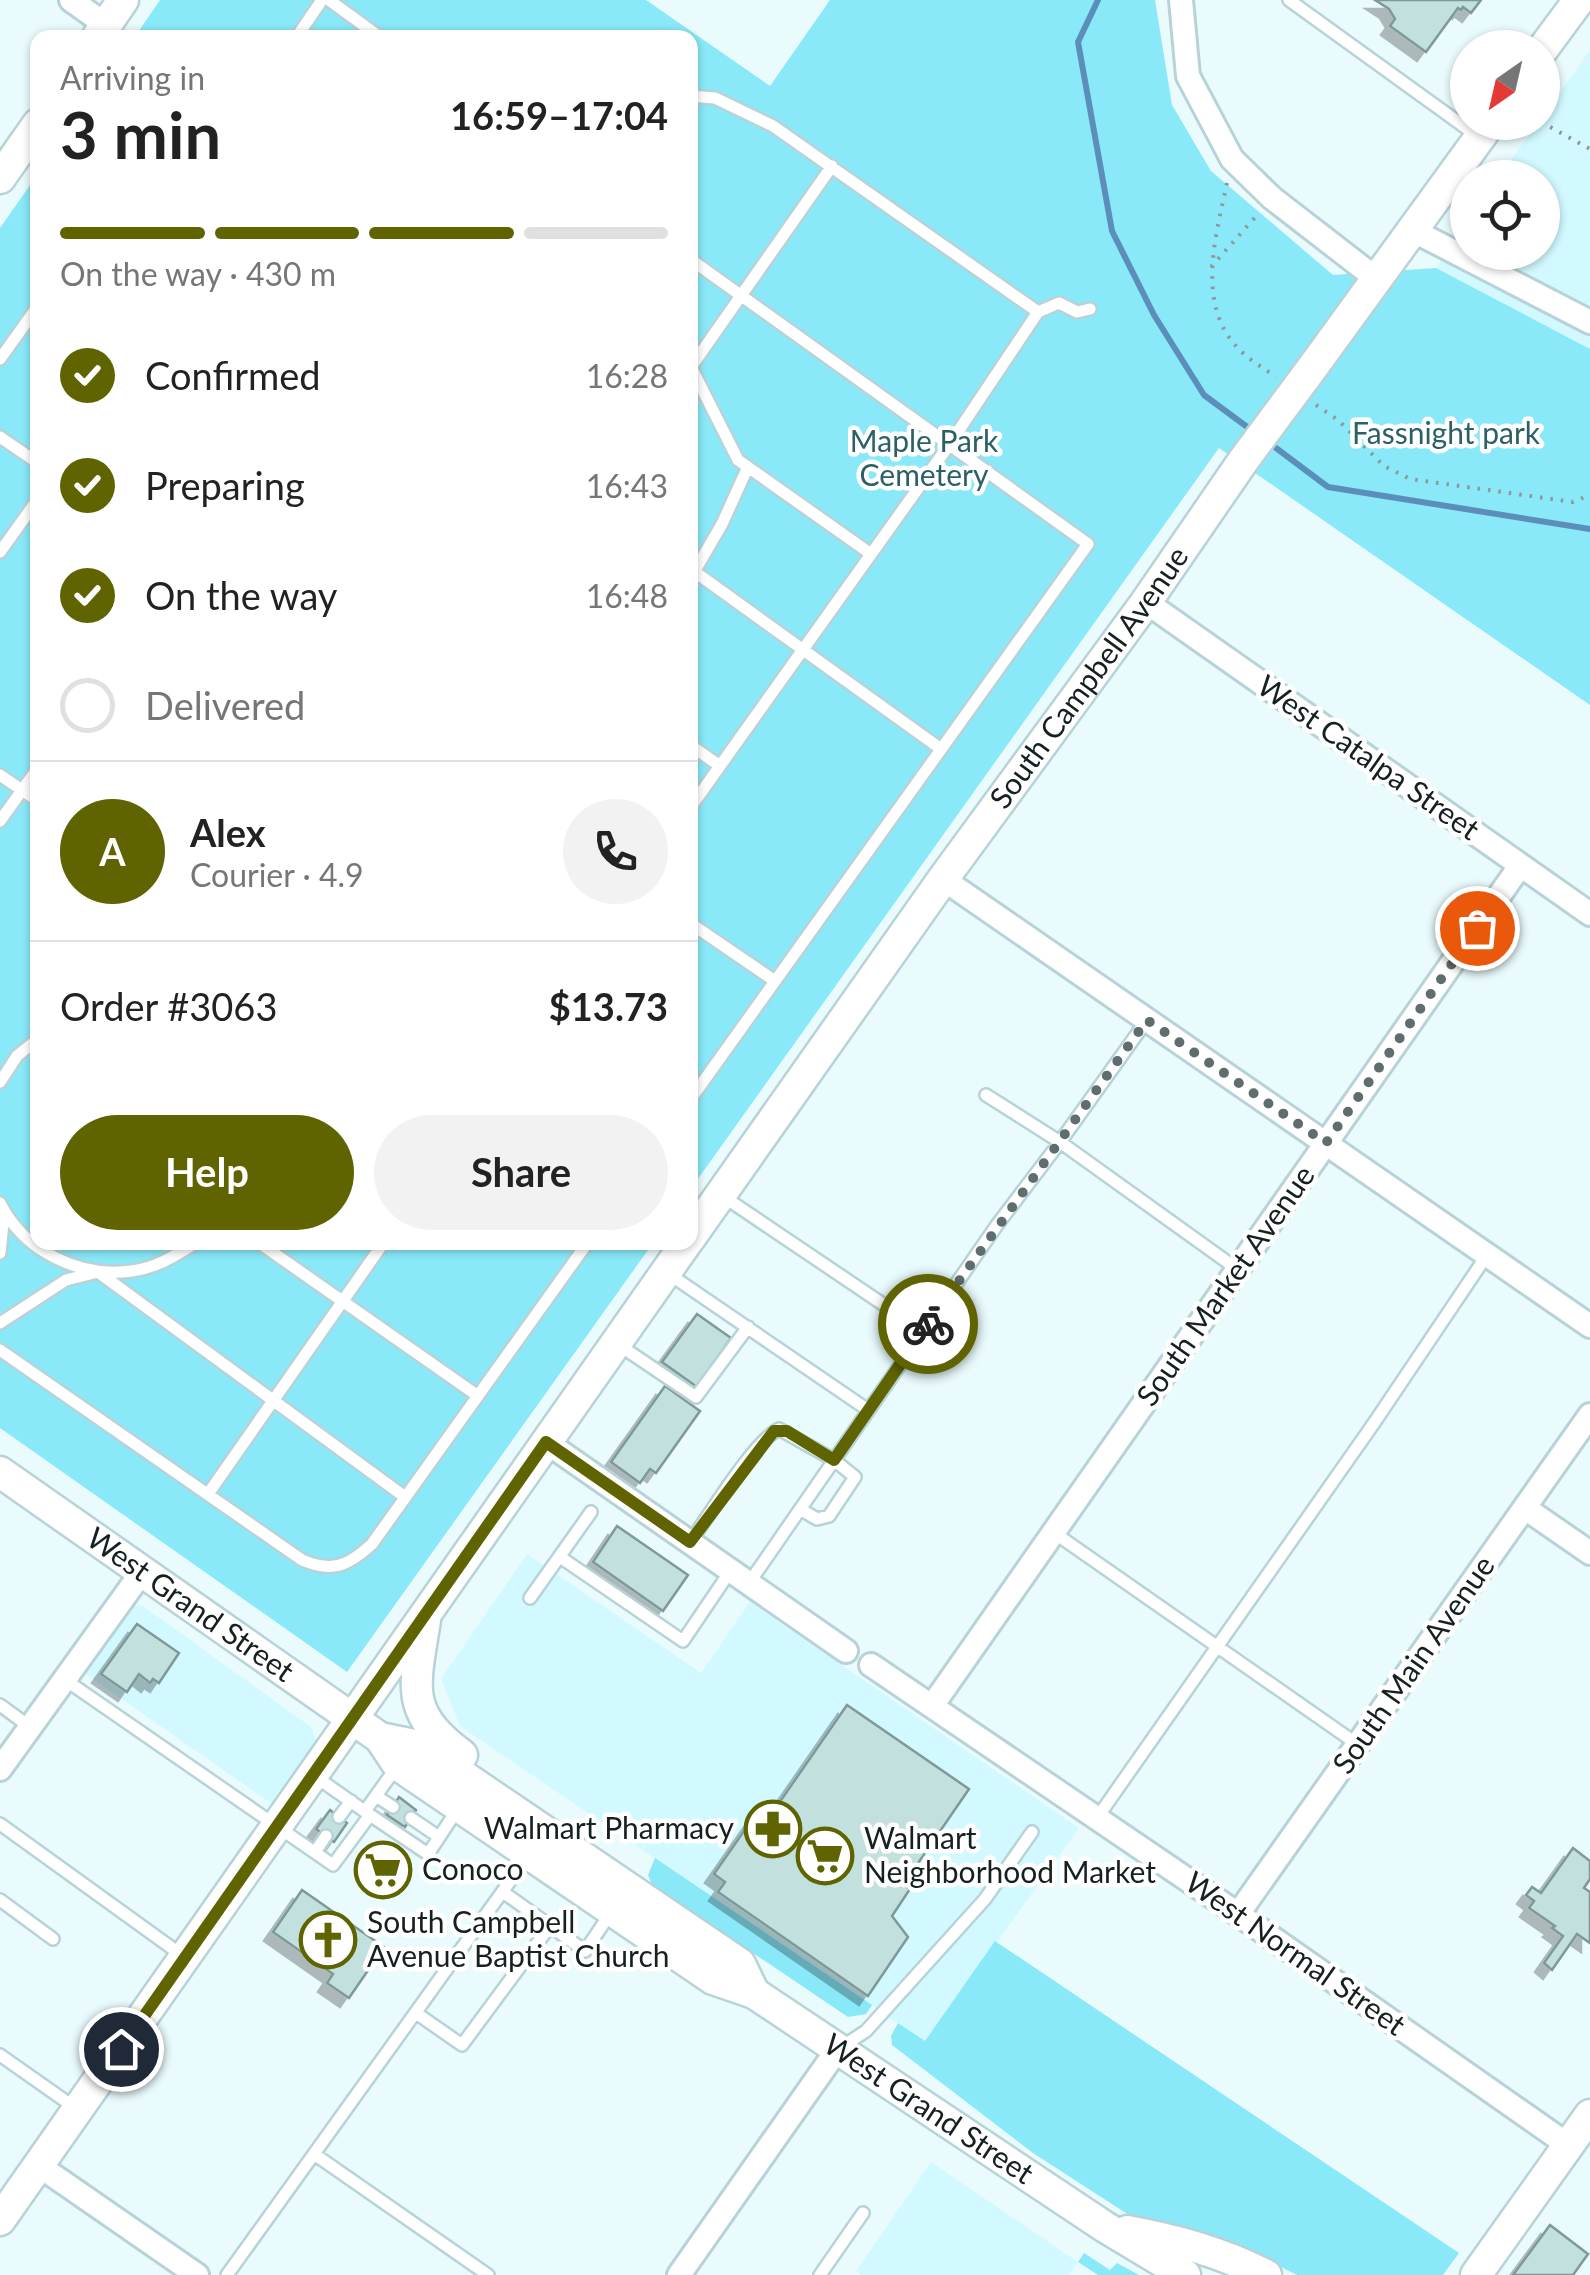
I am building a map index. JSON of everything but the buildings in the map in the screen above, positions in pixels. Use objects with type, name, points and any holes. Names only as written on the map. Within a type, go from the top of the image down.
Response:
[{"type":"main road","points":[[102,30],[124,0]]},
{"type":"main road","points":[[1556,30],[1578,0]]},
{"type":"main road","points":[[0,178],[30,135]]},
{"type":"main road","name":"South Campbell Avenue","points":[[698,1226],[1243,461],[1478,140]]},
{"type":"main road","name":"South Campbell Avenue","points":[[0,2220],[681,1250]]},
{"type":"main road","name":"West Grand Street","points":[[0,1472],[380,1738],[398,1765],[713,1979],[754,1993],[1105,2227],[1185,2275]]},
{"type":"main road","points":[[427,1612],[416,1680],[419,1712],[439,1738],[506,1786],[519,1812]]},
{"type":"main road","name":"West Grand Street","points":[[380,1738],[419,1746],[519,1812],[740,1964],[754,1993]]},
{"type":"main road","points":[[1476,2275],[1590,2115]]},
{"type":"main road","name":"West Grand Street","points":[[1105,2227],[1172,2239],[1234,2259],[1266,2275]]},
{"type":"street","points":[[70,0],[100,30]]},
{"type":"street","points":[[1181,0],[1188,76],[1232,159],[1272,198],[1378,280]]},
{"type":"street","points":[[1414,230],[1590,322]]},
{"type":"street","name":"West Catalpa Street","points":[[1146,602],[1590,914]]},
{"type":"street","name":"South Market Avenue","points":[[932,1706],[1520,866]]},
{"type":"street","points":[[944,879],[1590,1326]]},
{"type":"street","name":"South Main Avenue","points":[[1238,1914],[1590,1415]]},
{"type":"street","points":[[546,1442],[846,1650]]},
{"type":"street","points":[[1525,1508],[1590,1554]]},
{"type":"street","points":[[0,1769],[142,1572]]},
{"type":"street","name":"West Normal Street","points":[[871,1665],[1238,1914],[1568,2145]]},
{"type":"street","points":[[679,2275],[836,2050]]},
{"type":"street","points":[[38,2166],[188,2273]]},
{"type":"lane","points":[[302,30],[325,0],[368,30]]},
{"type":"lane","points":[[1289,0],[1450,107]]},
{"type":"lane","points":[[698,97],[715,98],[773,126],[1038,312]]},
{"type":"lane","points":[[698,356],[832,166]]},
{"type":"lane","points":[[698,265],[1088,544],[698,1086]]},
{"type":"lane","points":[[698,797],[949,445],[1038,312],[1059,303],[1076,312],[1090,310]]},
{"type":"lane","points":[[0,359],[30,317]]},
{"type":"lane","points":[[698,383],[732,452],[748,469],[871,554]]},
{"type":"lane","points":[[0,437],[30,458]]},
{"type":"lane","points":[[698,565],[748,469]]},
{"type":"lane","points":[[0,552],[30,510]]},
{"type":"lane","points":[[698,579],[941,749]]},
{"type":"lane","points":[[698,751],[720,766]]},
{"type":"lane","points":[[0,775],[30,796]]},
{"type":"lane","points":[[0,822],[30,779]]},
{"type":"lane","points":[[698,928],[775,981]]},
{"type":"lane","points":[[560,1557],[683,1641],[800,1510],[997,1226],[1147,1020]]},
{"type":"lane","points":[[0,1082],[4,1065],[30,1044]]},
{"type":"lane","points":[[986,1095],[1060,1142],[1238,1270]]},
{"type":"lane","points":[[720,1194],[896,1313],[911,1349]]},
{"type":"lane","points":[[0,1253],[2,1209]]},
{"type":"lane","points":[[2,1209],[30,1240]]},
{"type":"lane","points":[[44,1250],[98,1272],[405,1497]]},
{"type":"lane","points":[[0,1322],[66,1280],[98,1272],[133,1271],[167,1261],[184,1250]]},
{"type":"lane","points":[[269,1250],[478,1396]]},
{"type":"lane","points":[[208,1494],[378,1250]]},
{"type":"lane","points":[[0,1350],[302,1560],[329,1568],[350,1564],[372,1544],[582,1250]]},
{"type":"lane","points":[[1097,1818],[1487,1255]]},
{"type":"lane","points":[[666,1272],[868,1410]]},
{"type":"lane","points":[[616,1343],[696,1397],[748,1327]]},
{"type":"lane","points":[[690,1542],[774,1431],[787,1431],[854,1474],[854,1482],[830,1516],[816,1519],[800,1510]]},
{"type":"lane","points":[[530,1598],[591,1512]]},
{"type":"lane","points":[[1053,1532],[1358,1745]]},
{"type":"lane","points":[[64,1679],[333,1866],[398,1765]]},
{"type":"lane","points":[[0,1705],[30,1727]]},
{"type":"lane","points":[[314,1775],[428,1854],[460,1806]]},
{"type":"lane","points":[[376,1796],[393,1807]]},
{"type":"lane","points":[[339,1817],[351,1801]]},
{"type":"lane","points":[[411,1818],[439,1838]]},
{"type":"lane","points":[[0,1824],[185,1958]]},
{"type":"lane","points":[[836,2050],[866,2032],[984,1899],[1032,1832]]},
{"type":"lane","points":[[315,1852],[326,1836]]},
{"type":"lane","points":[[227,2275],[530,1854]]},
{"type":"lane","points":[[502,1892],[585,1951],[612,1910]]},
{"type":"lane","points":[[0,1900],[52,1939]]},
{"type":"lane","points":[[416,2013],[462,2045],[550,1926]]},
{"type":"lane","points":[[0,2056],[78,2109]]},
{"type":"lane","points":[[314,2154],[488,2275]]},
{"type":"lane","points":[[820,2275],[863,2213]]},
{"type":"path","points":[[1560,132],[1590,149]]},
{"type":"path","points":[[1232,159],[1211,266],[1219,319],[1241,352],[1289,386]]},
{"type":"path","points":[[1211,266],[1272,198]]},
{"type":"path","points":[[1306,397],[1338,420],[1384,466],[1410,479],[1573,502],[1590,495]]},
{"type":"shaded area","points":[[1590,50],[1590,349],[1436,268],[1450,246],[1450,270],[1560,270],[1560,160],[1511,160],[1525,140],[1560,140],[1560,92]]},
{"type":"shaded area","points":[[527,1554],[701,1673],[750,1602],[1079,1828],[925,2042],[460,1726],[441,1679]]},
{"type":"shaded area","points":[[143,1606],[311,1727],[315,1749],[275,1806],[80,1670],[127,1608]]},
{"type":"shaded area","points":[[931,2162],[1078,2262],[1069,2275],[861,2275],[856,2271]]},
{"type":"green space","name":"Maple Park Cemetery","points":[[160,0],[646,0],[689,30],[139,30]]},
{"type":"green space","name":"Maple Park Cemetery","points":[[830,0],[1155,0],[1172,105],[1211,171],[1333,275],[1436,268],[1590,349],[1590,705],[1219,448],[698,1179],[698,36],[770,86]]},
{"type":"green space","points":[[30,185],[30,1250],[648,1250],[347,1672],[0,1428],[0,228]]},
{"type":"green space","points":[[655,1858],[872,2005],[866,2014],[848,2017],[652,1885],[648,1875]]},
{"type":"green space","points":[[995,1941],[1459,2253],[1443,2275],[1297,2275],[1265,2259],[1132,2217],[1033,2153],[892,2045],[891,2036],[898,2023],[925,2041]]},
{"type":"green space","points":[[1084,2253],[1110,2270],[1117,2263],[1139,2275],[1098,2275],[1078,2262]]},
{"type":"waterway","points":[[1098,0],[1078,42],[1112,231],[1154,315],[1204,395],[1254,432]]},
{"type":"waterway","points":[[1268,442],[1328,487],[1590,529]]},
{"type":"way so far","points":[[928,1324],[1147,1020],[1326,1143],[1477,928]]},
{"type":"place","name":"Walmart Pharmacy","points":[[773,1829]]},
{"type":"place","name":"Walmart Neighborhood Market","points":[[825,1856]]},
{"type":"place","name":"Conoco","points":[[383,1870]]},
{"type":"place","name":"South Campbell Avenue Baptist Church","points":[[328,1940]]},
{"type":"route","points":[[121,2049],[546,1442],[690,1542],[774,1431],[787,1431],[834,1460],[928,1324]]},
{"type":"park label","name":"Fassnight park","points":[[1446,434]]}]
